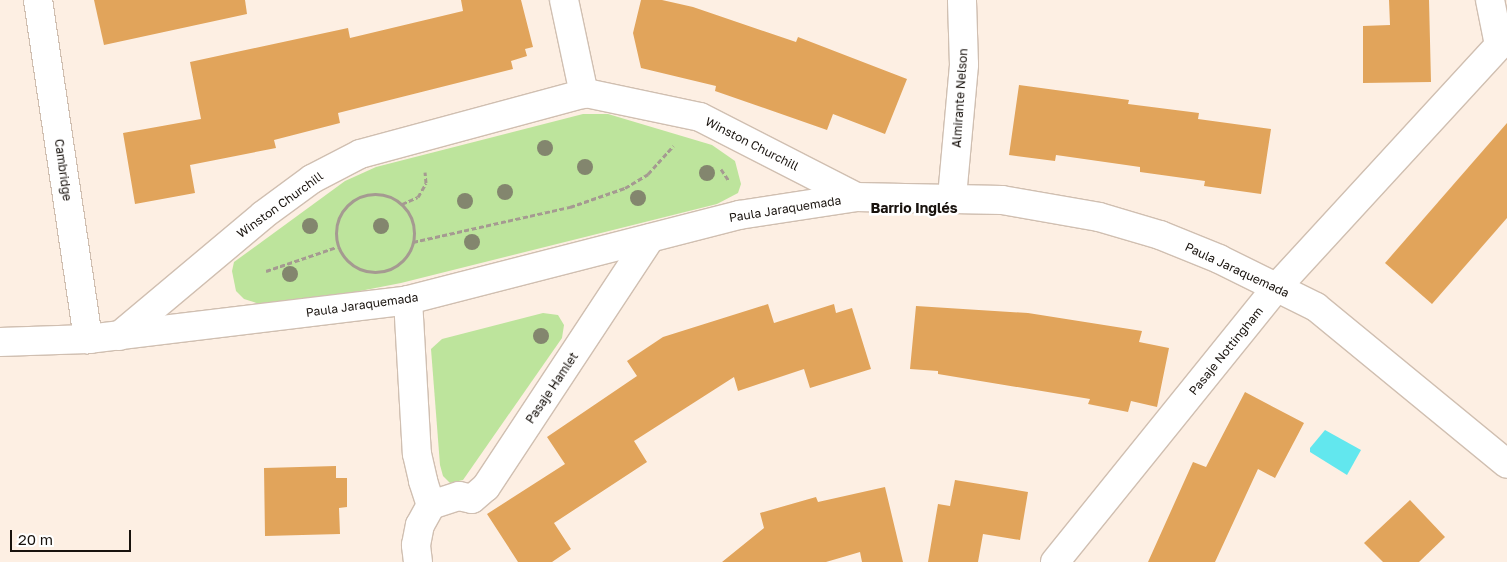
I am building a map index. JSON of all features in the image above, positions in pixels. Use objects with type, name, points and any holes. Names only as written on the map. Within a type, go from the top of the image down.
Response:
[{"type":"street","name":"Cambridge","points":[[38,0],[88,339]]},
{"type":"street","points":[[564,0],[584,94]]},
{"type":"street","name":"Almirante Nelson","points":[[952,197],[964,64],[962,0]]},
{"type":"street","points":[[1490,0],[1503,41]]},
{"type":"street","name":"Pasaje Nottingham","points":[[1055,562],[1276,288],[1503,41]]},
{"type":"street","name":"Winston Churchill","points":[[119,336],[263,215],[312,179],[360,154],[584,94],[649,104],[700,117],[856,197]]},
{"type":"street","name":"Paula Jaraquemada","points":[[0,342],[119,336],[408,300],[739,215],[856,197],[952,197],[1050,207],[1099,217],[1160,235],[1211,256],[1316,308],[1507,464]]},
{"type":"street","name":"Pasaje Hamlet","points":[[431,505],[458,496],[472,499],[486,487],[650,238]]},
{"type":"street","points":[[408,300],[418,454],[431,505],[420,525],[416,545],[418,562]]},
{"type":"path","points":[[413,242],[570,208],[625,188],[648,174],[675,144]]},
{"type":"path","points":[[714,164],[728,179],[739,215]]},
{"type":"path","points":[[365,194],[391,197],[402,204],[414,225],[413,242],[402,262],[393,268],[373,272],[354,267],[343,258],[337,247],[335,234],[343,209],[365,194]]},
{"type":"path","points":[[266,271],[337,247]]},
{"type":"green space","points":[[583,114],[608,114],[712,145],[735,161],[741,184],[738,193],[717,204],[401,283],[324,298],[260,304],[244,299],[236,291],[232,271],[234,262],[345,181],[376,167]]},
{"type":"green space","points":[[543,313],[558,315],[564,325],[562,338],[463,480],[450,483],[443,476],[440,465],[431,349],[442,339]]},
{"type":"water","points":[[1325,430],[1361,450],[1347,475],[1310,452],[1310,448]]},
{"type":"building","points":[[94,0],[245,0],[247,14],[104,45]]},
{"type":"building","points":[[461,0],[521,0],[533,47],[525,49],[527,56],[511,61],[513,69],[338,113],[340,123],[274,140],[276,148],[190,165],[195,193],[135,204],[123,133],[201,119],[190,62],[348,28],[350,38],[463,11]]},
{"type":"building","points":[[641,0],[662,0],[693,7],[796,42],[798,37],[907,79],[885,134],[833,114],[827,130],[715,91],[716,86],[641,68],[633,33]]},
{"type":"building","points":[[1389,0],[1429,0],[1431,82],[1363,83],[1363,26],[1390,25]]},
{"type":"building","points":[[1019,85],[1129,100],[1128,104],[1199,113],[1198,119],[1271,129],[1261,194],[1204,186],[1205,181],[1140,172],[1140,167],[1056,155],[1055,161],[1009,155]]},
{"type":"building","points":[[1507,123],[1507,218],[1432,304],[1385,263]]},
{"type":"building","points":[[768,304],[774,323],[834,304],[836,313],[852,308],[871,369],[810,388],[804,369],[738,391],[734,377],[634,441],[647,462],[554,523],[571,549],[552,562],[518,562],[487,514],[565,464],[547,437],[637,376],[627,361],[663,337]]},
{"type":"building","points":[[916,306],[1028,313],[1142,331],[1139,342],[1169,348],[1157,407],[1131,401],[1128,412],[1088,404],[1090,399],[938,374],[938,371],[910,369]]},
{"type":"building","points":[[1245,392],[1304,423],[1275,478],[1258,469],[1215,562],[1148,562],[1193,462],[1206,467]]},
{"type":"building","points":[[336,466],[336,478],[347,478],[347,507],[339,508],[340,534],[265,536],[264,468]]},
{"type":"building","points":[[955,480],[1028,492],[1020,540],[983,534],[978,562],[928,562],[938,504],[950,506]]},
{"type":"building","points":[[885,487],[903,562],[862,562],[860,552],[826,562],[722,562],[764,528],[760,513],[816,497],[818,502]]},
{"type":"building","points":[[1410,500],[1445,537],[1419,562],[1383,562],[1364,543]]},
{"type":"district","name":"Barrio Inglés","points":[[914,208]]}]
